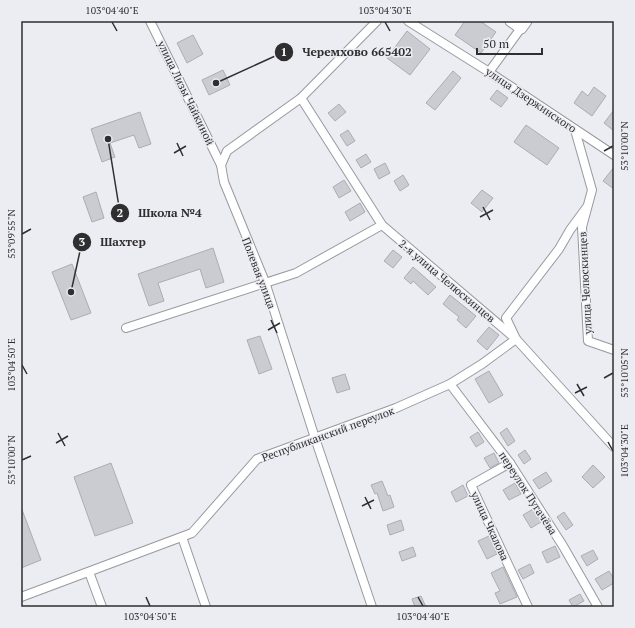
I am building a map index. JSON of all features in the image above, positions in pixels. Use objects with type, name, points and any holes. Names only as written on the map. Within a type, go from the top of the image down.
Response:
[{"type":"street","name":"улица Лизы Чайкиной","points":[[150,21],[221,166]]},
{"type":"street","points":[[221,166],[227,151],[301,98],[376,21]]},
{"type":"street","name":"улица Дзержинского","points":[[408,21],[489,72],[614,155]]},
{"type":"street","points":[[489,72],[523,24],[511,21]]},
{"type":"street","name":"2-я улица Челюскинцев","points":[[301,98],[382,225],[516,339],[614,448]]},
{"type":"street","name":"улица Челюскинцев","points":[[575,130],[592,190],[582,227],[588,341],[614,350]]},
{"type":"street","name":"Полевая улица","points":[[221,166],[224,182],[265,282],[314,438],[372,607]]},
{"type":"street","points":[[516,339],[506,318],[559,249],[570,230],[587,207]]},
{"type":"street","points":[[126,328],[296,273],[382,225]]},
{"type":"street","name":"Республиканский переулок","points":[[21,597],[192,533],[258,459],[396,408],[450,384],[482,364],[516,339]]},
{"type":"street","name":"переулок Пугачёва","points":[[450,384],[510,463],[563,546],[598,607]]},
{"type":"street","name":"улица Чкалова","points":[[510,463],[471,485],[528,607]]},
{"type":"street","points":[[182,537],[206,607]]},
{"type":"street","points":[[88,572],[102,607]]},
{"type":"building","points":[[465,21],[480,21],[496,32],[481,53],[455,35]]},
{"type":"building","points":[[407,31],[430,49],[410,75],[387,58]]},
{"type":"building","points":[[193,35],[203,54],[187,63],[177,43]]},
{"type":"building","points":[[223,70],[230,85],[209,95],[202,80]]},
{"type":"building","points":[[453,71],[461,78],[435,110],[426,103]]},
{"type":"building","points":[[594,87],[606,96],[592,116],[574,103],[582,91],[588,96]]},
{"type":"building","points":[[497,90],[508,98],[501,107],[490,99]]},
{"type":"building","points":[[339,104],[346,112],[335,121],[328,113]]},
{"type":"building","points":[[614,110],[614,131],[604,123]]},
{"type":"building","points":[[140,112],[151,144],[139,148],[134,135],[110,143],[115,157],[102,162],[91,129]]},
{"type":"building","points":[[526,125],[559,148],[547,165],[514,142]]},
{"type":"building","points":[[348,130],[355,141],[347,146],[340,135]]},
{"type":"building","points":[[366,154],[371,162],[361,168],[356,160]]},
{"type":"building","points":[[385,163],[390,173],[379,179],[374,169]]},
{"type":"building","points":[[614,167],[614,189],[603,181]]},
{"type":"building","points":[[403,175],[409,185],[400,191],[394,181]]},
{"type":"building","points":[[344,180],[351,191],[339,198],[333,187]]},
{"type":"building","points":[[482,190],[493,198],[482,212],[471,203]]},
{"type":"building","points":[[96,192],[104,218],[92,222],[83,197]]},
{"type":"building","points":[[360,203],[365,212],[350,221],[345,212]]},
{"type":"building","points":[[213,248],[224,282],[206,288],[200,269],[158,283],[164,301],[149,306],[138,274]]},
{"type":"building","points":[[393,250],[402,257],[393,268],[384,261]]},
{"type":"building","points":[[72,264],[91,313],[71,320],[52,272]]},
{"type":"building","points":[[413,267],[436,287],[428,295],[413,281],[411,284],[404,278]]},
{"type":"building","points":[[450,295],[476,316],[466,328],[457,320],[459,317],[443,304]]},
{"type":"building","points":[[489,327],[499,335],[487,350],[477,341]]},
{"type":"building","points":[[260,336],[272,369],[259,374],[247,340]]},
{"type":"building","points":[[489,371],[503,395],[489,403],[475,379]]},
{"type":"building","points":[[345,374],[350,389],[337,393],[332,378]]},
{"type":"building","points":[[507,428],[515,441],[508,446],[500,433]]},
{"type":"building","points":[[478,432],[484,442],[476,447],[470,437]]},
{"type":"building","points":[[525,450],[531,459],[524,464],[518,455]]},
{"type":"building","points":[[494,453],[499,463],[490,468],[484,458]]},
{"type":"building","points":[[111,463],[133,523],[95,536],[74,477]]},
{"type":"building","points":[[593,465],[605,477],[593,488],[582,477]]},
{"type":"building","points":[[546,472],[552,481],[539,489],[533,480]]},
{"type":"building","points":[[382,481],[388,496],[390,495],[394,507],[383,511],[377,493],[375,494],[371,485]]},
{"type":"building","points":[[515,483],[521,494],[509,500],[503,490]]},
{"type":"building","points":[[463,485],[468,496],[456,502],[451,492]]},
{"type":"building","points":[[21,507],[41,560],[21,568]]},
{"type":"building","points":[[533,509],[541,522],[531,528],[523,515]]},
{"type":"building","points":[[564,512],[573,525],[566,530],[557,517]]},
{"type":"building","points":[[401,520],[404,530],[390,535],[387,525]]},
{"type":"building","points":[[489,536],[497,554],[487,559],[478,541]]},
{"type":"building","points":[[555,546],[560,557],[547,563],[542,552]]},
{"type":"building","points":[[413,547],[416,556],[402,561],[399,552]]},
{"type":"building","points":[[593,550],[598,559],[587,566],[581,556]]},
{"type":"building","points":[[530,564],[534,573],[523,579],[518,570]]},
{"type":"building","points":[[503,567],[517,597],[500,604],[495,593],[500,591],[491,573]]},
{"type":"building","points":[[609,571],[614,579],[614,583],[602,590],[595,579]]},
{"type":"building","points":[[580,594],[584,601],[573,607],[569,600]]},
{"type":"building","points":[[421,596],[426,607],[415,607],[412,599]]},
{"type":"place","name":"Черемхово 665402","points":[[216,83]]},
{"type":"place","name":"Школа №4","points":[[108,139]]},
{"type":"place","name":"Шахтер","points":[[71,292]]}]
